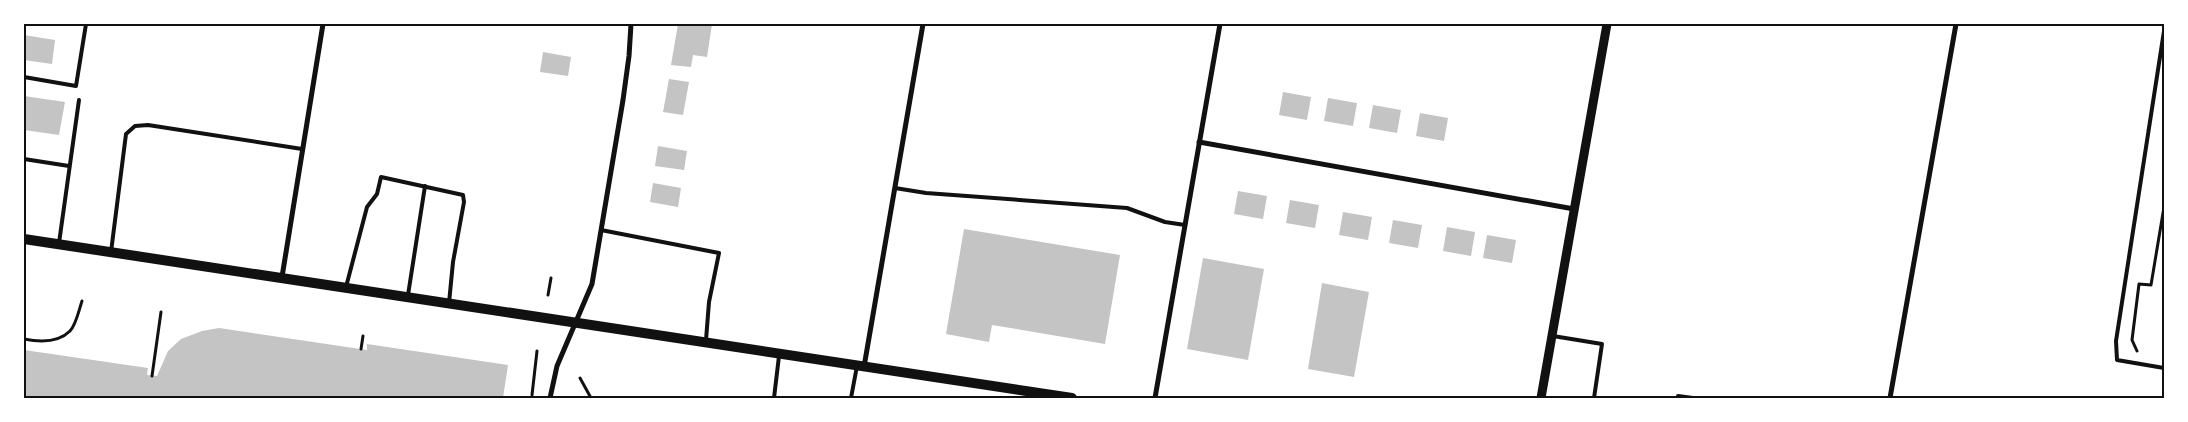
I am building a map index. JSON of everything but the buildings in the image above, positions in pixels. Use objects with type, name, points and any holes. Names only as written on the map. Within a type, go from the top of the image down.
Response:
[{"type":"main road","points":[[24,239],[408,296],[1066,398]]},
{"type":"street","points":[[282,277],[323,24]]},
{"type":"street","points":[[550,398],[557,366],[592,284],[623,100],[631,24]]},
{"type":"street","points":[[861,366],[895,188],[923,24]]},
{"type":"street","points":[[1155,398],[1220,24]]},
{"type":"street","points":[[1541,398],[1607,24]]},
{"type":"street","points":[[1890,398],[1956,24]]},
{"type":"street","points":[[1199,142],[1574,209]]},
{"type":"lane","points":[[24,78],[76,86],[86,24]]},
{"type":"lane","points":[[2164,31],[2116,341],[2117,360],[2164,368]]},
{"type":"lane","points":[[59,244],[78,100]]},
{"type":"lane","points":[[111,252],[126,134],[135,126],[148,125],[302,149]]},
{"type":"lane","points":[[24,159],[69,166]]},
{"type":"lane","points":[[346,287],[367,207],[377,194],[381,177],[463,194],[464,202],[448,303]]},
{"type":"lane","points":[[408,296],[425,186]]},
{"type":"lane","points":[[895,188],[926,193],[1127,208],[1165,222],[1185,225]]},
{"type":"lane","points":[[601,230],[719,253],[710,302],[706,343]]},
{"type":"lane","points":[[1552,336],[1602,344],[1594,398]]},
{"type":"lane","points":[[774,398],[779,354]]},
{"type":"lane","points":[[851,398],[861,366]]},
{"type":"lane","points":[[1678,398],[1678,396],[1693,398]]},
{"type":"path","points":[[2137,351],[2132,340],[2139,284],[2151,285],[2164,207]]},
{"type":"path","points":[[548,295],[551,278]]},
{"type":"path","points":[[24,339],[36,341],[56,340],[71,331],[82,302]]},
{"type":"path","points":[[152,376],[161,312]]},
{"type":"path","points":[[361,350],[363,336]]},
{"type":"path","points":[[532,395],[538,363],[538,351]]},
{"type":"path","points":[[580,378],[591,398]]}]
